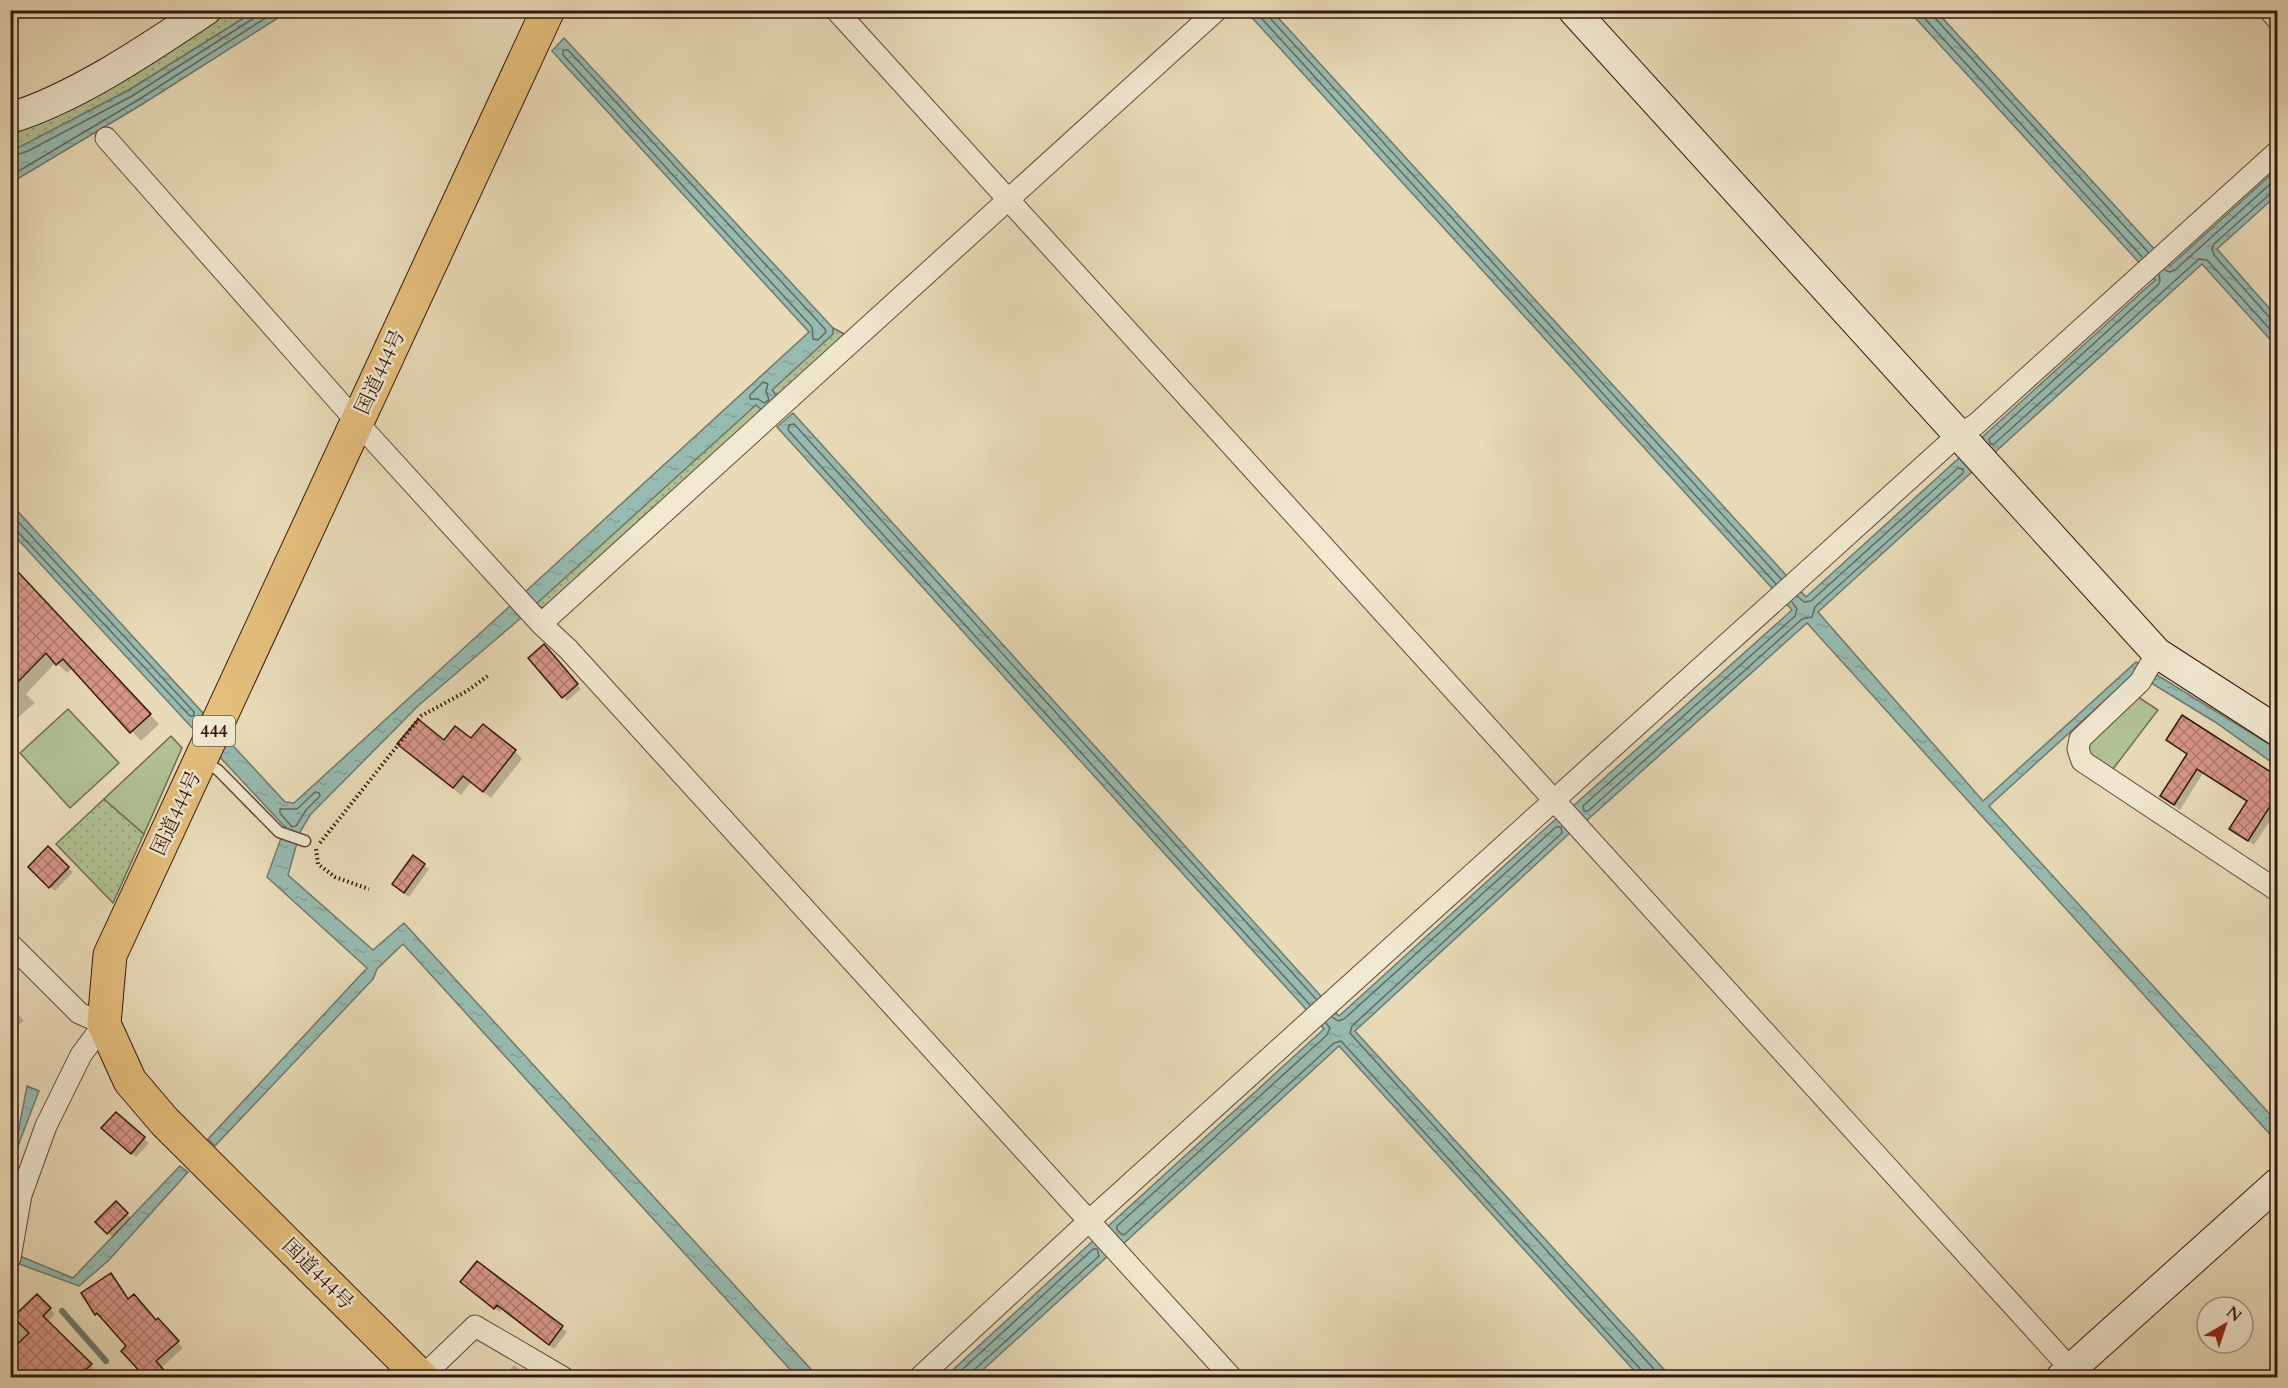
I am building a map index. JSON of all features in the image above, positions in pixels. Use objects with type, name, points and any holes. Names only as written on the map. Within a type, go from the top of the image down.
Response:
[{"type":"highway","name":"国道444号","points":[[422,1377],[165,1122],[130,1081],[104,1024],[110,955],[548,10]]},
{"type":"street","points":[[10,118],[30,112],[81,87],[206,10]]},
{"type":"street","points":[[836,10],[1554,800],[2070,1374],[2277,1183]]},
{"type":"street","points":[[541,624],[1217,10]]},
{"type":"street","points":[[1573,10],[1959,434],[2150,667],[2277,731]]},
{"type":"street","points":[[2269,10],[2277,20]]},
{"type":"street","points":[[106,138],[357,422],[541,624],[576,658],[1232,1377]]},
{"type":"street","points":[[919,1377],[1777,598],[1959,434],[1975,425],[2277,151]]},
{"type":"street","points":[[2150,667],[2080,739],[2078,748],[2082,761],[2277,891]]},
{"type":"street","points":[[11,1253],[21,1195],[46,1126],[81,1054],[104,1024],[78,1013],[13,951]]},
{"type":"street","points":[[422,1377],[475,1326],[564,1377]]},
{"type":"lane","points":[[201,759],[218,770],[279,832],[305,841]]},
{"type":"path","points":[[369,889],[335,877],[318,864],[316,848],[421,716],[467,691],[489,675]]},
{"type":"path","points":[[305,841],[316,848]]},
{"type":"green space","points":[[230,11],[255,11],[129,90],[11,152],[10,134],[113,87]]},
{"type":"green space","points":[[833,328],[846,335],[779,399],[772,390],[833,334]]},
{"type":"green space","points":[[756,404],[764,412],[544,609],[536,604]]},
{"type":"green space","points":[[2135,695],[2158,710],[2110,773],[2087,760],[2084,743]]},
{"type":"green space","points":[[68,709],[119,763],[70,808],[20,753]]},
{"type":"green space","points":[[171,736],[182,748],[144,834],[104,799]]},
{"type":"green space","points":[[104,799],[144,834],[113,903],[56,844]]},
{"type":"water","points":[[255,11],[289,11],[141,105],[19,178],[11,180],[10,152],[129,90]]},
{"type":"water","points":[[1246,11],[1272,11],[1806,597],[1960,457],[1973,471],[1818,612],[1983,801],[2136,662],[2277,749],[2277,766],[2215,722],[2135,673],[1989,806],[2277,1122],[2277,1142],[1807,623],[1585,822],[1572,807],[1792,610]]},
{"type":"water","points":[[1909,11],[1936,11],[2170,266],[2277,169],[2277,195],[2217,249],[2277,317],[2277,347],[2202,264],[1992,455],[1979,440],[2155,280]]},
{"type":"water","points":[[564,38],[833,328],[833,334],[772,390],[779,399],[764,412],[756,405],[536,604],[525,592],[809,332],[552,51]]},
{"type":"water","points":[[793,413],[1339,1016],[1559,816],[1572,831],[1355,1031],[1671,1377],[1640,1377],[1339,1046],[1123,1244],[1106,1228],[1324,1029],[777,427]]},
{"type":"water","points":[[11,504],[203,713],[195,731],[11,532]]},
{"type":"water","points":[[511,605],[522,617],[419,705],[310,815],[300,832],[288,875],[373,950],[404,923],[818,1377],[797,1377],[403,944],[377,969],[373,979],[215,1146],[208,1139],[367,968],[267,877],[285,827],[217,754],[225,737],[285,802],[294,803]]},
{"type":"water","points":[[27,1086],[39,1091],[13,1159]]},
{"type":"water","points":[[180,1166],[188,1172],[109,1260],[79,1286],[11,1261],[10,1252],[73,1278]]},
{"type":"water","points":[[1095,1239],[1109,1255],[975,1377],[944,1378]]},
{"type":"building","points":[[19,573],[151,714],[130,733],[63,659],[56,665],[46,653],[10,690],[10,579]]},
{"type":"building","points":[[544,644],[578,684],[562,698],[528,658]]},
{"type":"building","points":[[2182,715],[2277,776],[2277,807],[2272,803],[2248,841],[2229,829],[2247,801],[2197,769],[2174,805],[2160,796],[2187,754],[2166,740]]},
{"type":"building","points":[[418,719],[444,740],[455,726],[471,738],[483,724],[516,750],[483,792],[463,776],[453,788],[397,744]]},
{"type":"building","points":[[48,846],[69,867],[49,888],[28,867]]},
{"type":"building","points":[[413,855],[425,864],[404,893],[392,884]]},
{"type":"building","points":[[116,1112],[145,1137],[131,1154],[101,1128]]},
{"type":"building","points":[[116,1201],[128,1213],[107,1234],[95,1222]]},
{"type":"building","points":[[477,1261],[563,1326],[549,1345],[497,1305],[494,1309],[460,1282]]},
{"type":"building","points":[[111,1273],[128,1299],[134,1294],[156,1320],[158,1318],[179,1341],[156,1361],[170,1377],[145,1377],[121,1351],[126,1346],[97,1313],[95,1315],[81,1293]]},
{"type":"building","points":[[37,1294],[51,1308],[43,1316],[92,1364],[77,1377],[21,1377],[10,1366],[10,1351],[29,1333],[13,1317]]},
{"type":"waterway","points":[[10,1172],[13,1159]]},
{"type":"waterway","points":[[62,1311],[106,1361]]}]
